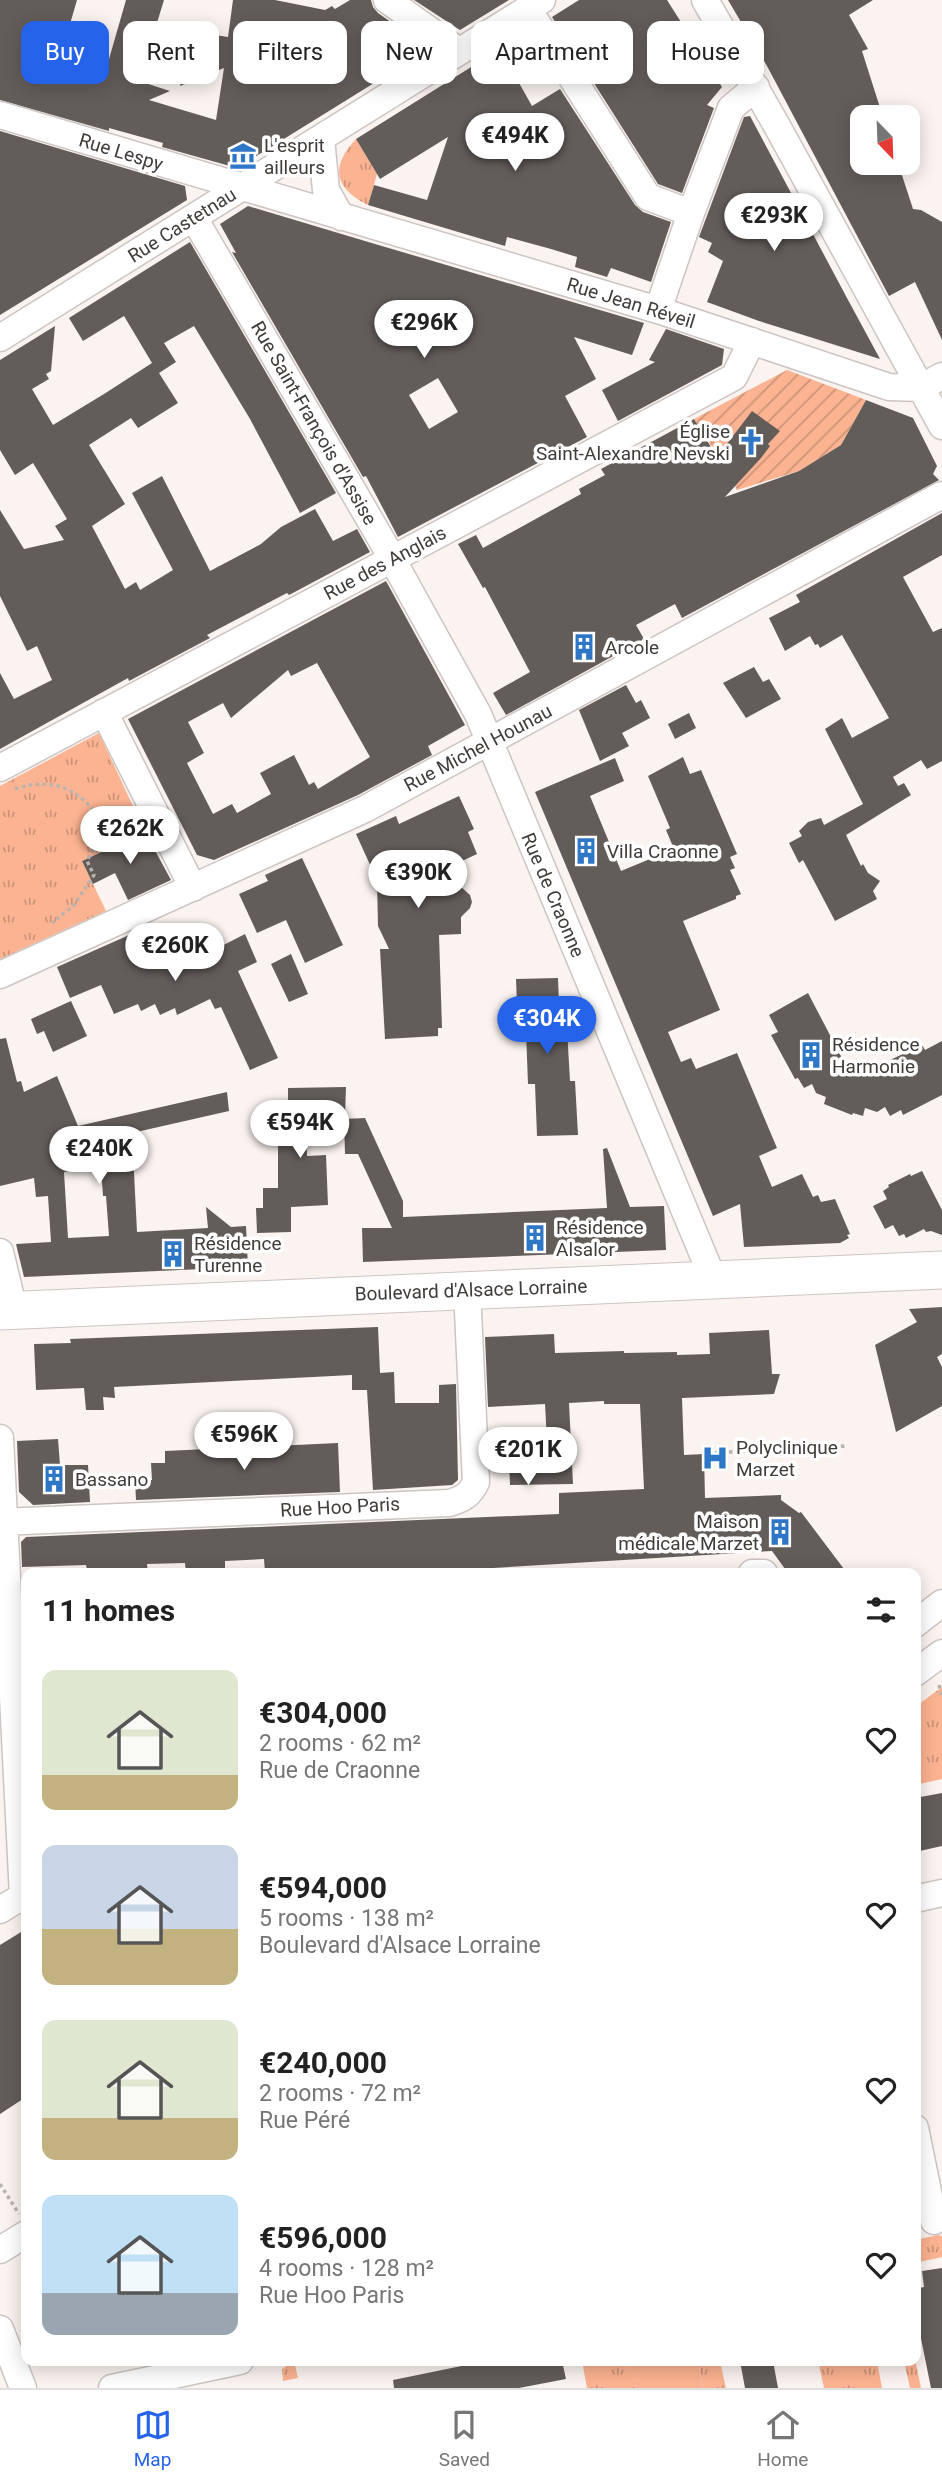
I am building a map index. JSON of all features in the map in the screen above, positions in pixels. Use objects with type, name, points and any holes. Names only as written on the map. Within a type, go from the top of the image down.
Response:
[{"type":"main road","name":"Boulevard d'Alsace Lorraine","points":[[7,1310],[942,1270]]},
{"type":"street","points":[[387,0],[459,51]]},
{"type":"street","points":[[705,0],[942,403]]},
{"type":"street","points":[[535,5],[648,197],[691,214]]},
{"type":"street","name":"Rue Castetnau","points":[[0,338],[535,5]]},
{"type":"street","points":[[658,310],[731,108],[756,87]]},
{"type":"street","name":"Rue Lespy","points":[[0,115],[242,188]]},
{"type":"street","points":[[321,138],[326,190],[341,217]]},
{"type":"street","name":"Rue Jean Réveil","points":[[242,188],[658,310],[889,387],[931,382]]},
{"type":"street","name":"Rue Saint-François d'Assise","points":[[194,218],[392,559],[478,715],[489,742]]},
{"type":"street","name":"Rue des Anglais","points":[[6,779],[104,712],[734,377],[752,341]]},
{"type":"street","points":[[931,382],[942,426]]},
{"type":"street","name":"Rue Michel Hounau","points":[[0,975],[365,809],[942,495]]},
{"type":"street","points":[[104,712],[193,888]]},
{"type":"street","name":"Rue de Craonne","points":[[489,742],[714,1281]]},
{"type":"street","points":[[0,1252],[7,1310]]},
{"type":"street","name":"Rue Hoo Paris","points":[[2,1522],[449,1503],[459,1500],[472,1490],[476,1482],[467,1290]]},
{"type":"street","points":[[0,1438],[2,1522],[21,1844]]},
{"type":"street","points":[[921,1620],[942,1604]]},
{"type":"street","points":[[921,1669],[942,1653]]},
{"type":"street","points":[[921,1898],[942,1894]]},
{"type":"street","points":[[0,1910],[21,1897]]},
{"type":"street","points":[[921,2165],[930,2221]]},
{"type":"street","points":[[0,2250],[21,2228]]},
{"type":"street","points":[[0,2329],[23,2388]]},
{"type":"street","points":[[112,2388],[216,2366]]},
{"type":"path","points":[[6,779],[69,790],[88,802],[105,826],[87,862],[94,875],[74,905],[49,926]]},
{"type":"path","points":[[708,1453],[847,1446]]},
{"type":"path","points":[[0,2184],[21,2220]]},
{"type":"green space","points":[[356,139],[377,174],[368,205],[348,191],[340,176],[342,159]]},
{"type":"green space","points":[[787,370],[866,400],[841,445],[799,471],[737,490],[694,419]]},
{"type":"green space","points":[[99,733],[145,832],[82,861],[106,911],[0,959],[0,786]]},
{"type":"green space","points":[[942,1687],[942,1779],[921,1784],[921,1703]]},
{"type":"green space","points":[[942,2236],[942,2257],[921,2262],[921,2239]]},
{"type":"green space","points":[[295,2366],[298,2378],[283,2381],[282,2369]]},
{"type":"green space","points":[[583,2366],[632,2366],[636,2388],[587,2388]]},
{"type":"green space","points":[[631,2366],[699,2366],[703,2388],[636,2388]]},
{"type":"green space","points":[[699,2366],[721,2366],[726,2388],[703,2388]]},
{"type":"green space","points":[[819,2366],[878,2366],[882,2388],[824,2388]]},
{"type":"green space","points":[[905,2366],[916,2366],[921,2388],[910,2388]]},
{"type":"building","points":[[0,0],[77,0],[71,21],[21,21],[21,84],[109,84],[109,59],[126,0],[164,0],[158,21],[123,21],[123,84],[148,84],[170,91],[149,100],[216,120],[224,68],[219,70],[219,36],[228,37],[233,0],[275,0],[325,10],[332,6],[335,9],[350,0],[371,0],[378,13],[389,21],[361,21],[361,84],[373,84],[237,168],[162,147],[163,143],[109,128],[109,131],[0,100]]},
{"type":"building","points":[[414,0],[509,0],[460,30],[457,28],[457,21],[446,21]]},
{"type":"building","points":[[579,0],[667,0],[680,21],[647,21],[647,84],[720,84],[722,87],[707,105],[714,108],[682,193],[658,184],[595,84],[633,84],[633,21],[555,21],[552,17]]},
{"type":"building","points":[[728,0],[873,0],[849,15],[868,49],[862,51],[879,105],[850,105],[850,175],[902,175],[913,209],[921,210],[942,222],[942,340],[915,282],[889,296],[764,61],[764,21],[740,21]]},
{"type":"building","points":[[471,67],[471,84],[520,84],[532,106],[560,89],[635,205],[643,212],[671,222],[651,282],[611,268],[607,277],[575,267],[577,257],[551,249],[507,237],[505,246],[368,205],[374,185],[427,200],[448,137],[380,179],[356,139],[444,84],[457,84],[457,76]]},
{"type":"building","points":[[750,116],[880,359],[707,302],[723,261],[708,252],[712,243],[699,237],[744,117]]},
{"type":"building","points":[[0,131],[185,186],[187,200],[0,315]]},
{"type":"building","points":[[248,206],[644,323],[632,355],[574,337],[596,379],[565,396],[587,437],[398,537],[366,476],[363,477],[232,252],[236,253],[220,224]],"holes":[[[438,378],[458,412],[429,429],[409,395]]]},
{"type":"building","points":[[190,242],[336,493],[300,513],[250,419],[194,326],[164,343],[176,362],[159,373],[178,403],[138,428],[131,418],[89,445],[125,504],[92,526],[125,589],[136,582],[140,590],[173,570],[132,493],[162,476],[210,571],[261,544],[281,527],[315,509],[333,541],[357,529],[370,552],[207,635],[210,638],[129,681],[128,678],[0,749],[0,673],[14,699],[52,680],[37,646],[27,651],[0,596],[0,510],[24,549],[64,540],[55,526],[67,519],[33,463],[15,475],[0,450],[0,360],[55,326],[51,371],[46,374],[49,379],[32,389],[53,425],[104,394],[152,363],[124,316],[83,341],[69,318]]},
{"type":"building","points":[[666,329],[724,349],[722,365],[618,421],[602,390],[655,362],[649,360]]},
{"type":"building","points":[[866,400],[913,418],[937,466],[933,474],[939,480],[682,618],[675,604],[636,625],[644,639],[506,715],[493,693],[530,672],[485,587],[483,588],[458,544],[476,535],[483,548],[581,494],[579,489],[605,475],[601,469],[694,419],[717,457],[752,411],[780,431],[768,444],[770,446],[761,458],[725,497],[799,471],[841,445]]},
{"type":"building","points":[[942,513],[942,555],[903,577],[933,632],[942,628],[942,761],[927,769],[921,760],[893,777],[898,786],[904,783],[911,795],[846,835],[861,866],[863,864],[868,873],[880,881],[873,891],[877,899],[835,921],[803,860],[799,863],[789,843],[802,836],[799,831],[808,822],[821,818],[824,825],[863,804],[825,729],[842,718],[852,738],[889,718],[842,635],[820,648],[810,636],[785,651],[769,618],[800,602],[796,595]]},
{"type":"building","points":[[386,581],[465,725],[428,746],[432,755],[358,795],[214,860],[197,855],[128,719]],"holes":[[[317,663],[370,757],[318,789],[314,782],[309,785],[294,755],[260,773],[271,794],[237,813],[232,804],[213,814],[187,763],[204,753],[188,722],[223,703],[231,718],[288,670],[291,676]]]},
{"type":"building","points":[[754,667],[763,682],[769,679],[781,699],[746,718],[723,683]]},
{"type":"building","points":[[626,685],[636,703],[641,700],[650,718],[622,733],[629,746],[600,761],[579,710]]},
{"type":"building","points":[[689,713],[696,728],[675,739],[668,724]]},
{"type":"building","points":[[683,757],[690,774],[701,770],[737,854],[730,857],[735,868],[730,870],[741,894],[736,896],[736,899],[683,921],[720,1010],[668,1032],[681,1062],[691,1058],[696,1069],[737,1053],[777,1148],[759,1156],[772,1187],[802,1174],[813,1197],[818,1195],[821,1202],[835,1199],[850,1234],[847,1235],[849,1238],[840,1243],[744,1247],[740,1204],[713,1216],[535,792],[615,758],[624,781],[590,796],[621,871],[674,849],[666,830],[670,828],[648,776]]},
{"type":"building","points":[[459,796],[474,829],[468,832],[477,854],[460,862],[460,886],[470,895],[472,902],[461,917],[461,934],[439,935],[442,1028],[438,1028],[438,1036],[385,1039],[380,949],[389,949],[378,926],[377,880],[356,834],[396,816],[399,824]]},
{"type":"building","points":[[145,832],[171,880],[128,900],[115,873],[93,884],[82,861]]},
{"type":"building","points":[[302,858],[343,945],[305,963],[286,920],[257,933],[239,894],[268,881],[265,875]]},
{"type":"building","points":[[154,924],[171,959],[209,942],[214,950],[245,934],[257,962],[238,971],[278,1058],[250,1070],[221,1007],[215,1009],[210,999],[177,1015],[175,1008],[160,1015],[155,1004],[141,1011],[138,1004],[114,1014],[101,985],[70,998],[57,967]]},
{"type":"building","points":[[291,954],[308,994],[289,1002],[271,964]]},
{"type":"building","points":[[558,978],[560,1030],[567,1029],[570,1081],[575,1081],[578,1135],[537,1136],[535,1084],[528,1084],[526,1031],[518,1031],[516,979]]},
{"type":"building","name":"Résidence Harmonie","points":[[808,993],[843,1060],[871,1069],[922,1045],[925,1050],[942,1041],[942,1095],[903,1115],[901,1110],[890,1116],[885,1107],[877,1112],[865,1108],[863,1116],[852,1115],[824,1104],[826,1097],[816,1093],[812,1084],[804,1088],[798,1078],[795,1079],[771,1035],[778,1032],[769,1015]]},
{"type":"building","points":[[71,1001],[87,1036],[53,1052],[44,1031],[37,1034],[31,1019]]},
{"type":"building","points":[[6,1038],[17,1082],[21,1081],[24,1092],[57,1076],[78,1126],[227,1092],[229,1111],[132,1133],[137,1232],[208,1228],[206,1207],[231,1227],[246,1226],[248,1267],[24,1277],[16,1244],[51,1242],[48,1196],[36,1197],[34,1178],[0,1186],[0,1039]],"holes":[[[101,1168],[103,1196],[106,1196],[109,1236],[68,1238],[64,1172]]]},
{"type":"building","points":[[346,1087],[345,1117],[305,1118],[307,1156],[326,1155],[328,1205],[291,1207],[291,1232],[257,1233],[256,1208],[263,1208],[263,1188],[278,1188],[278,1142],[288,1141],[288,1088]]},
{"type":"building","name":"Résidence Alsalor","points":[[365,1118],[403,1201],[403,1217],[607,1208],[603,1149],[607,1148],[630,1207],[664,1206],[666,1250],[363,1262],[362,1228],[392,1228],[358,1154],[345,1154],[344,1119]]},
{"type":"building","points":[[922,1171],[942,1210],[942,1235],[926,1232],[924,1229],[906,1238],[904,1234],[899,1236],[893,1225],[885,1229],[873,1206],[887,1199],[883,1191],[888,1185]]},
{"type":"building","points":[[942,1307],[942,1354],[937,1357],[942,1367],[942,1406],[896,1432],[875,1345],[917,1322],[909,1309]]},
{"type":"building","points":[[378,1327],[380,1373],[394,1372],[395,1403],[439,1403],[439,1385],[456,1384],[458,1480],[452,1485],[373,1490],[367,1390],[352,1390],[352,1375],[114,1387],[115,1398],[103,1397],[104,1410],[86,1410],[84,1388],[36,1390],[34,1344],[71,1343],[70,1339]]},
{"type":"building","points":[[769,1330],[772,1374],[780,1374],[774,1394],[682,1398],[684,1455],[704,1454],[705,1498],[781,1495],[781,1500],[801,1512],[843,1568],[784,1568],[772,1551],[493,1568],[265,1568],[264,1559],[225,1561],[225,1568],[186,1568],[185,1563],[147,1564],[147,1568],[87,1568],[86,1565],[22,1567],[21,1542],[26,1537],[559,1514],[559,1493],[644,1489],[640,1404],[604,1404],[604,1401],[569,1403],[573,1484],[510,1485],[509,1462],[548,1460],[545,1404],[488,1407],[485,1337],[554,1334],[555,1353],[624,1351],[677,1352],[677,1355],[710,1354],[709,1333]]},
{"type":"building","name":"Bassano","points":[[58,1439],[60,1465],[88,1465],[90,1502],[33,1505],[19,1492],[17,1441]]},
{"type":"building","points":[[338,1443],[340,1492],[136,1500],[135,1480],[152,1480],[151,1463],[165,1463],[165,1451]]},
{"type":"building","points":[[942,1793],[942,1846],[921,1851],[921,1797]]},
{"type":"building","points":[[21,1932],[21,2100],[0,2114],[0,1945]]},
{"type":"building","points":[[942,2268],[942,2388],[931,2388],[921,2339],[921,2288],[924,2287],[922,2271]]},
{"type":"building","points":[[462,2366],[563,2366],[566,2379],[519,2388],[394,2388],[393,2380]]},
{"type":"building","points":[[741,2366],[774,2366],[778,2388],[745,2388]]},
{"type":"place","name":"L'esprit ailleurs","points":[[243,156]]},
{"type":"place","name":"Église Saint-Alexandre Nevski","points":[[751,442]]},
{"type":"place","name":"Arcole","points":[[584,647]]},
{"type":"place","name":"Villa Craonne","points":[[586,851]]},
{"type":"place","name":"Résidence Harmonie","points":[[811,1055]]},
{"type":"place","name":"Résidence Alsalor","points":[[535,1238]]},
{"type":"place","name":"Résidence Turenne","points":[[173,1254]]},
{"type":"place","name":"Polyclinique Marzet","points":[[715,1458]]},
{"type":"place","name":"Bassano","points":[[54,1479]]},
{"type":"place","name":"Maison médicale Marzet","points":[[780,1532]]}]
